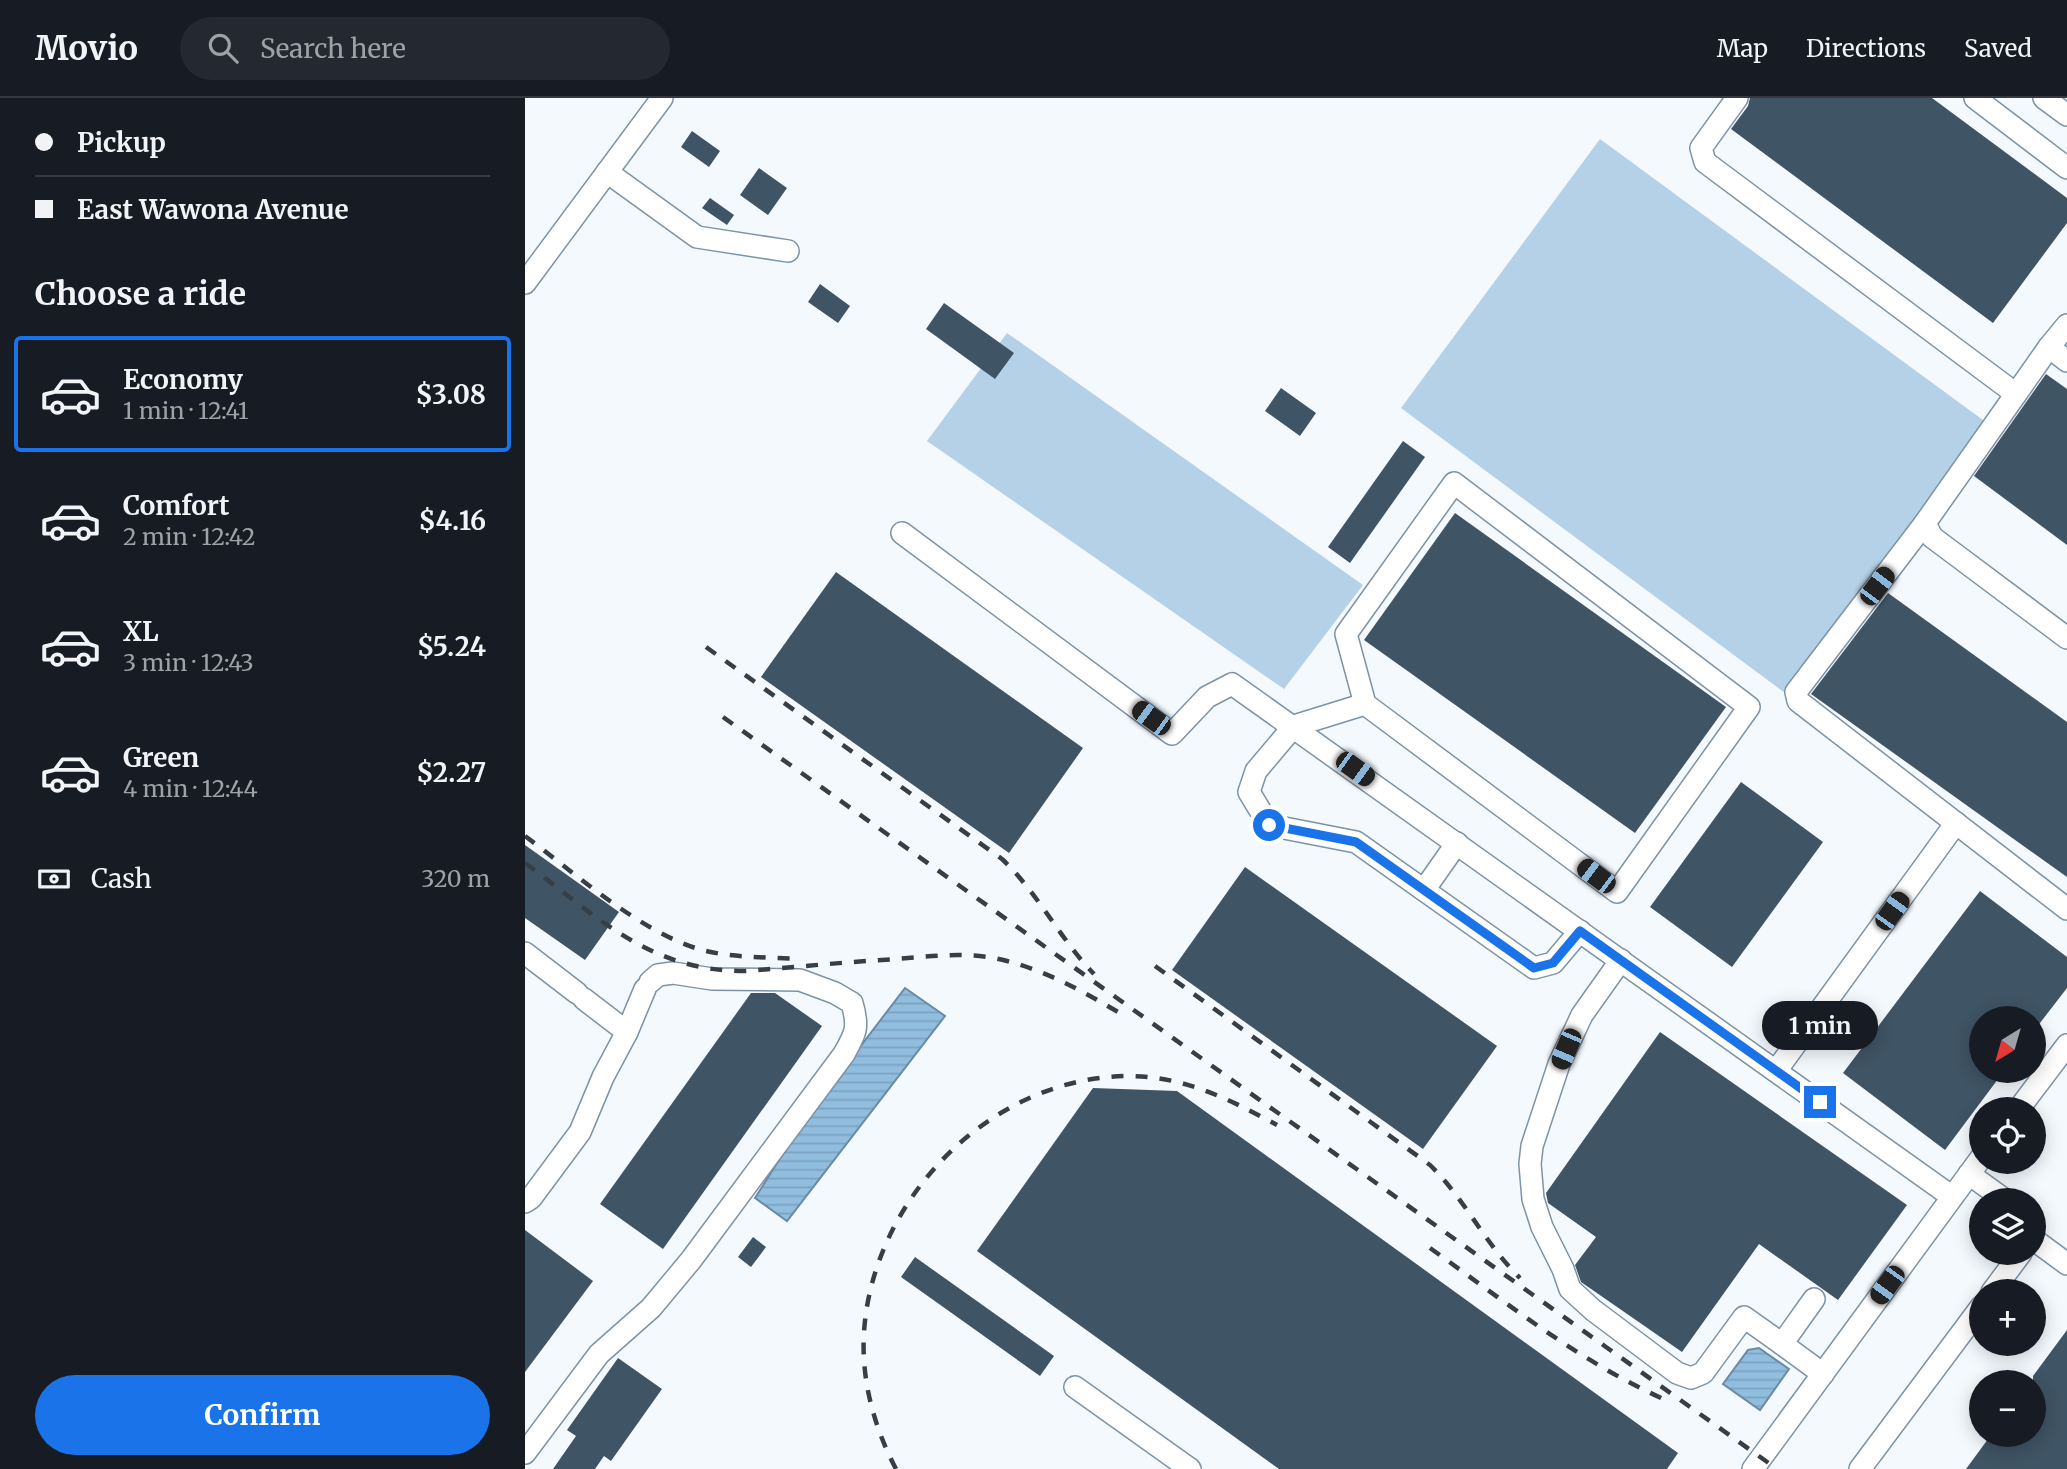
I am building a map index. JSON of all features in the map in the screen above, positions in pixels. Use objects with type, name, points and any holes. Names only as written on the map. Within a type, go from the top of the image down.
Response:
[{"type":"street","points":[[525,283],[662,98]]},
{"type":"street","points":[[1737,98],[1701,148],[1705,162],[2015,394]]},
{"type":"street","points":[[1975,98],[2067,168]]},
{"type":"street","points":[[2044,98],[2067,115]]},
{"type":"street","points":[[607,173],[697,237],[788,251]]},
{"type":"street","points":[[2067,325],[1925,523],[1796,692],[1798,701],[2067,909]]},
{"type":"street","points":[[2049,347],[2067,361]]},
{"type":"street","points":[[1454,483],[1749,707],[1617,892],[1365,704],[1346,634],[1454,483]]},
{"type":"street","points":[[1925,523],[1932,537],[2067,638]]},
{"type":"street","points":[[902,534],[1172,734],[1206,697],[1232,684],[1951,1196]]},
{"type":"street","points":[[1365,704],[1293,726],[1256,771],[1249,792],[1269,825],[1356,842],[1534,968],[1553,963],[1580,931]]},
{"type":"street","points":[[1776,1071],[1956,823]]},
{"type":"street","points":[[1425,890],[1457,843]]},
{"type":"street","points":[[525,953],[627,1032]]},
{"type":"street","points":[[1621,960],[1588,1006],[1559,1064],[1532,1146],[1529,1164],[1533,1199],[1542,1227],[1570,1289],[1593,1310],[1677,1373],[1691,1377],[1703,1373],[1744,1317],[1822,1374]]},
{"type":"street","points":[[525,1202],[531,1198],[580,1132],[603,1077],[648,985],[658,975],[673,973],[712,979],[800,980],[835,993],[852,1003],[858,1022],[844,1054],[691,1260],[651,1308],[599,1354],[525,1453]]},
{"type":"street","points":[[2029,1097],[2064,1055]]},
{"type":"street","points":[[1753,1469],[1969,1174]]},
{"type":"street","points":[[1982,1174],[1994,1188]]},
{"type":"street","points":[[2046,1248],[2067,1264]]},
{"type":"street","points":[[1782,1344],[1814,1299]]},
{"type":"street","points":[[1860,1469],[1969,1323]]},
{"type":"street","points":[[1075,1387],[1189,1469]]},
{"type":"shaded area","points":[[1600,139],[1987,423],[1785,693],[1401,408]]},
{"type":"shaded area","points":[[1007,333],[1363,585],[1284,689],[927,441]]},
{"type":"shaded area","points":[[905,988],[945,1016],[787,1221],[755,1198],[805,1119]]},
{"type":"shaded area","points":[[1759,1348],[1789,1369],[1760,1410],[1723,1384],[1748,1350]]},
{"type":"building","points":[[1750,98],[1932,98],[2067,198],[2067,223],[1993,323],[1731,129],[1748,106]]},
{"type":"building","points":[[692,131],[720,151],[709,167],[681,147]]},
{"type":"building","points":[[759,168],[787,188],[768,215],[740,195]]},
{"type":"building","points":[[710,198],[734,215],[727,225],[702,208]]},
{"type":"building","points":[[820,284],[850,306],[838,323],[808,302]]},
{"type":"building","points":[[944,303],[1014,353],[995,379],[926,329]]},
{"type":"building","points":[[2046,374],[2067,389],[2067,545],[1974,476]]},
{"type":"building","points":[[1281,388],[1316,413],[1300,436],[1265,411]]},
{"type":"building","points":[[1403,441],[1425,457],[1350,563],[1328,547]]},
{"type":"building","points":[[1455,513],[1726,707],[1635,833],[1364,640]]},
{"type":"building","points":[[836,572],[1083,748],[1009,853],[761,677]]},
{"type":"building","points":[[1888,593],[2067,722],[2067,877],[1811,694]]},
{"type":"building","points":[[1741,782],[1823,842],[1732,967],[1650,907]]},
{"type":"building","points":[[525,845],[619,912],[585,960],[525,918]]},
{"type":"building","points":[[1245,867],[1497,1046],[1423,1149],[1172,970]]},
{"type":"building","points":[[1980,891],[2067,957],[2067,988],[2046,1015],[2046,1006],[1969,1006],[1969,1083],[1995,1083],[1985,1097],[1969,1097],[1969,1118],[1945,1150],[1843,1073]]},
{"type":"building","points":[[751,993],[775,993],[822,1026],[663,1249],[600,1204]]},
{"type":"building","points":[[1660,1032],[1907,1205],[1838,1300],[1759,1244],[1682,1352],[1581,1282],[1575,1265],[1596,1237],[1548,1203],[1546,1193]]},
{"type":"building","points":[[1093,1088],[1177,1091],[1678,1453],[1667,1469],[1279,1469],[977,1251]]},
{"type":"building","points":[[525,1230],[593,1281],[525,1372]]},
{"type":"building","points":[[753,1237],[766,1247],[751,1267],[738,1257]]},
{"type":"building","points":[[915,1257],[1054,1356],[1040,1376],[901,1277]]},
{"type":"building","points":[[2067,1330],[2067,1469],[1966,1469],[1982,1447],[2046,1447],[2046,1370],[2037,1370]]},
{"type":"building","points":[[618,1358],[662,1389],[611,1461],[604,1456],[595,1469],[553,1469],[576,1436],[567,1430]]},
{"type":"railway","points":[[706,647],[1002,859],[1027,886],[1070,946],[1094,974]]},
{"type":"railway","points":[[723,717],[1777,1469]]},
{"type":"railway","points":[[525,836],[610,901],[679,942],[726,954],[799,959]]},
{"type":"railway","points":[[525,863],[627,938],[653,952],[681,962],[712,969],[746,971],[938,956],[980,956],[1038,971],[1123,1015]]},
{"type":"railway","points":[[1155,966],[1430,1165],[1520,1278]]},
{"type":"railway","points":[[896,1469],[875,1420],[867,1385],[864,1332],[872,1282],[890,1235],[916,1192],[948,1154],[987,1122],[1031,1097],[1078,1082],[1128,1076],[1149,1077],[1187,1085],[1224,1098],[1277,1125]]},
{"type":"railway","points":[[1430,1248],[1575,1350],[1605,1369],[1668,1401]]},
{"type":"route","points":[[1269,825],[1356,842],[1534,968],[1553,963],[1580,931],[1820,1102]]}]
